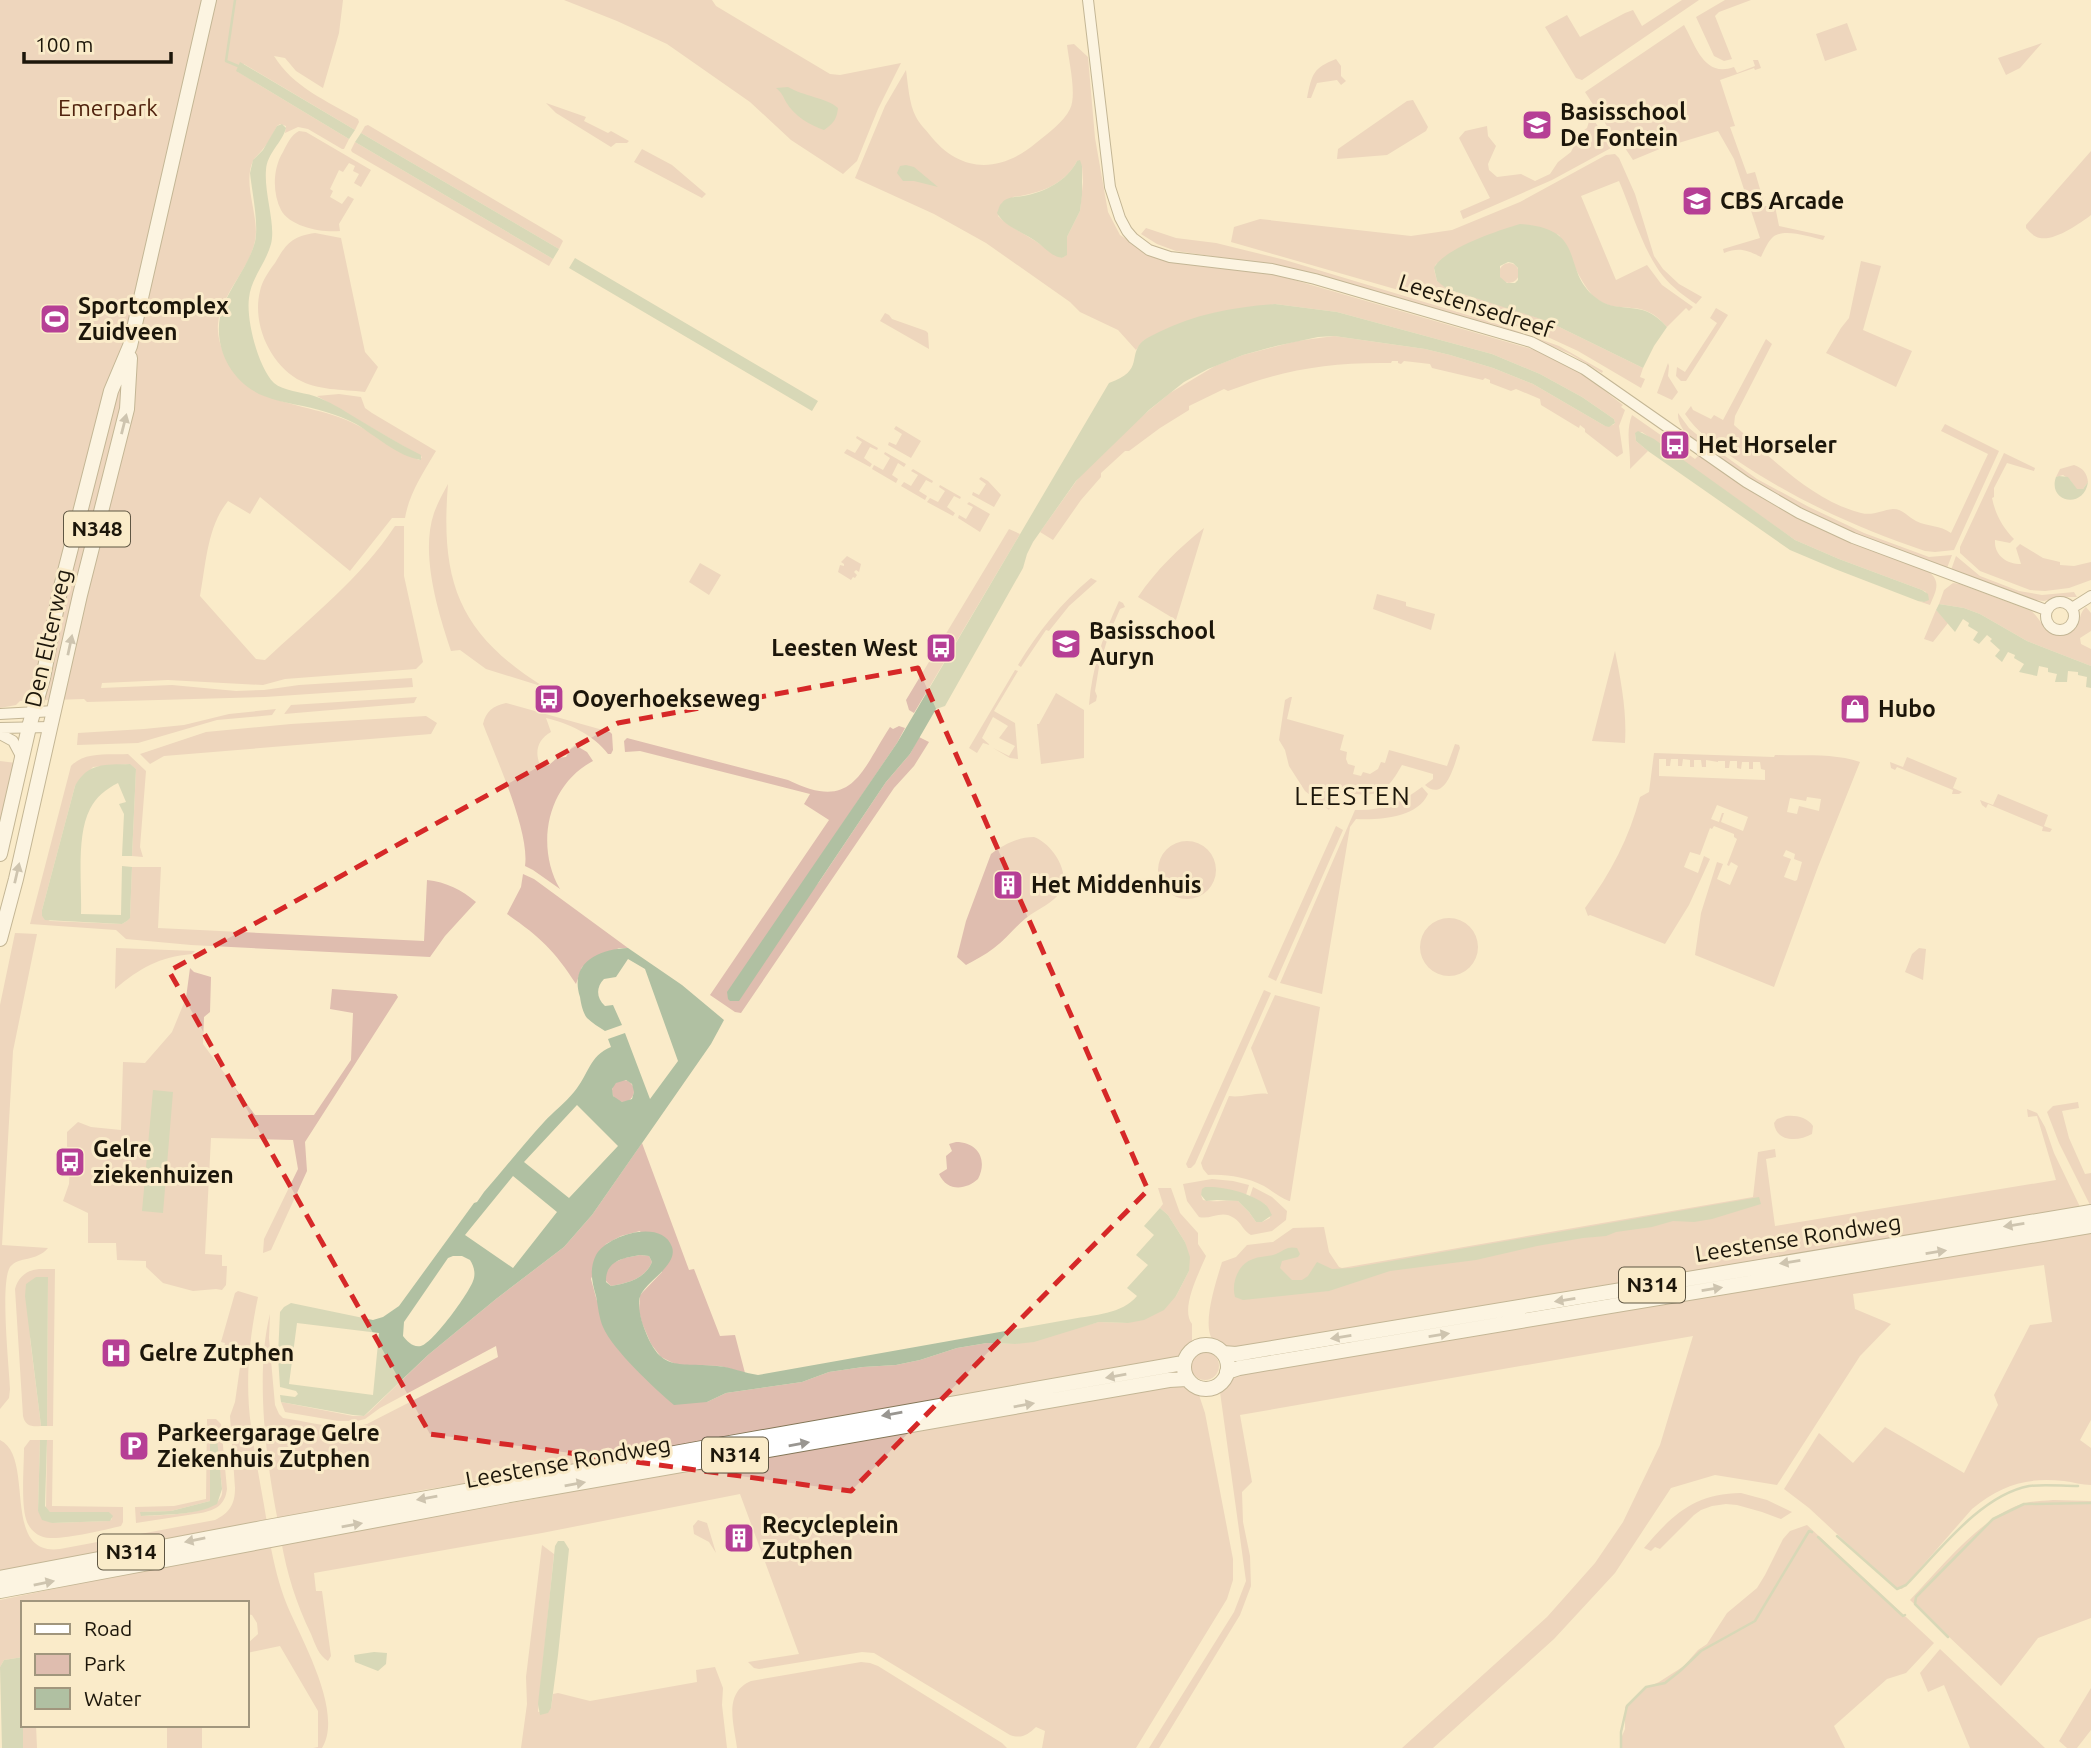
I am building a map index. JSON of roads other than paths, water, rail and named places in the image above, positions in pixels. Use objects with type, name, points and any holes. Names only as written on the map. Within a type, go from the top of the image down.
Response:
[{"type":"main road","name":"Den Elterweg","points":[[0,854],[43,678],[60,591],[111,391],[130,346],[209,0]]},
{"type":"main road","name":"Den Elterweg","points":[[0,939],[80,595],[127,409],[130,346]]},
{"type":"main road","name":"Leestense Rondweg","points":[[1223,1353],[1236,1354],[2087,1220]]},
{"type":"main road","name":"Leestense Rondweg","points":[[1227,1372],[2087,1220]]},
{"type":"main road","name":"N314","points":[[1183,1363],[1190,1350],[1199,1346],[1211,1345],[1223,1353]]},
{"type":"main road","points":[[1223,1353],[1227,1361],[1227,1372]]},
{"type":"main road","name":"Leestense Rondweg","points":[[0,1578],[711,1446],[1183,1363]]},
{"type":"main road","points":[[1183,1363],[1186,1379]]},
{"type":"main road","name":"N314","points":[[1186,1379],[1196,1387],[1211,1388],[1219,1385],[1227,1372]]},
{"type":"main road","name":"Leestense Rondweg","points":[[0,1591],[505,1496],[1186,1379]]},
{"type":"street","name":"Leestensedreef","points":[[1088,0],[1110,187],[1127,231],[1149,250],[1185,260],[1272,269],[1315,279],[1531,342],[1584,369],[1746,482],[1798,513],[1853,538],[2046,610]]},
{"type":"street","points":[[2072,608],[2091,596]]},
{"type":"street","points":[[2056,602],[2067,603],[2072,608],[2074,619],[2071,625],[2061,630],[2050,626],[2046,621],[2046,610],[2056,602]]},
{"type":"street","points":[[0,728],[55,711]]},
{"type":"street","points":[[0,714],[51,727]]},
{"type":"street","points":[[0,734],[13,741],[22,758]]},
{"type":"water","points":[[240,62],[355,130],[349,139],[236,71]]},
{"type":"water","points":[[788,87],[838,108],[832,123],[824,130],[798,116],[776,88]]},
{"type":"water","points":[[282,124],[286,128],[269,158],[266,170],[272,227],[271,244],[249,298],[249,318],[258,355],[268,376],[278,386],[330,403],[421,455],[421,460],[395,450],[345,419],[264,396],[240,381],[225,358],[219,331],[220,317],[224,304],[249,258],[256,235],[250,173],[253,160],[263,150],[277,126]]},
{"type":"water","points":[[361,133],[559,249],[553,259],[355,142]]},
{"type":"water","points":[[1080,160],[1080,211],[1067,237],[1067,255],[1062,258],[1009,225],[997,213],[1006,200],[1031,194],[1054,184]]},
{"type":"water","points":[[900,166],[914,167],[938,187],[903,181],[897,173]]},
{"type":"water","points":[[1520,224],[1542,227],[1565,242],[1578,274],[1595,297],[1612,306],[1648,312],[1667,327],[1643,368],[1547,321],[1447,289],[1437,281],[1434,268],[1448,254],[1472,241]],"holes":[[[1513,263],[1518,268],[1518,280],[1515,283],[1507,283],[1500,277],[1500,266]]]},
{"type":"water","points":[[575,258],[818,401],[812,411],[569,268]]},
{"type":"water","points":[[1275,304],[1337,312],[1492,354],[1540,374],[1582,397],[1614,419],[1615,423],[1609,427],[1605,426],[1533,384],[1493,368],[1425,349],[1334,336],[1318,337],[1243,355],[1184,382],[1149,410],[1076,481],[1033,542],[1023,568],[945,706],[936,709],[910,754],[886,782],[739,1001],[730,1001],[727,992],[897,743],[1109,383],[1128,373],[1139,346],[1159,332],[1215,312]]},
{"type":"water","points":[[1638,431],[1654,439],[1795,540],[1922,590],[1928,594],[1929,600],[1918,601],[1790,550],[1648,451],[1636,441],[1635,433]]},
{"type":"water","points":[[2056,477],[2068,477],[2077,489],[2083,489],[2088,482],[2085,491],[2074,499],[2061,497],[2055,486]]},
{"type":"water","points":[[1939,604],[1980,614],[2027,641],[2091,666],[2091,688],[2086,687],[2087,677],[2078,675],[2078,672],[2068,671],[2067,682],[2055,682],[2057,674],[2048,672],[2048,668],[2039,666],[2037,676],[2019,672],[2024,664],[2014,658],[2015,655],[2008,652],[2002,662],[1995,656],[2000,650],[1990,641],[1992,639],[1987,635],[1979,644],[1973,640],[1978,632],[1963,619],[1955,632],[1936,610]]},
{"type":"water","points":[[130,764],[136,769],[132,856],[122,856],[124,814],[119,804],[126,802],[118,783],[95,801],[86,820],[81,846],[81,914],[121,915],[122,866],[132,867],[130,918],[122,924],[45,920],[42,910],[75,786],[80,778],[98,766]]},
{"type":"water","points":[[628,948],[682,985],[724,1020],[711,1044],[592,1215],[564,1247],[428,1355],[364,1416],[281,1402],[280,1395],[295,1397],[298,1394],[280,1387],[280,1312],[284,1307],[291,1303],[373,1320],[399,1306],[474,1203],[544,1122],[574,1092],[598,1055],[611,1047],[608,1039],[625,1033],[650,1099],[678,1061],[645,969],[628,959],[616,977],[604,979],[600,985],[600,1000],[605,1006],[613,1005],[622,1025],[605,1031],[587,1018],[581,1003],[578,985],[582,967],[597,955]],"holes":[[[626,1080],[632,1084],[632,1099],[622,1102],[613,1096],[612,1089],[616,1083]],[[577,1105],[618,1146],[569,1198],[524,1162]],[[513,1176],[557,1212],[513,1268],[465,1235]],[[462,1256],[470,1260],[474,1273],[470,1287],[450,1317],[427,1343],[418,1346],[408,1342],[403,1336],[404,1322],[448,1258]],[[297,1323],[379,1333],[373,1395],[289,1384]]]},
{"type":"water","points":[[153,1090],[173,1092],[163,1213],[142,1211]]},
{"type":"water","points":[[1205,1187],[1229,1189],[1245,1194],[1266,1205],[1272,1215],[1262,1222],[1256,1222],[1238,1201],[1206,1201],[1201,1195]]},
{"type":"water","points":[[1759,1197],[1761,1204],[1712,1219],[1673,1221],[1476,1260],[1390,1271],[1329,1291],[1243,1300],[1235,1297],[1234,1292],[1235,1280],[1243,1265],[1288,1248],[1297,1248],[1300,1254],[1282,1261],[1280,1268],[1292,1280],[1302,1280],[1317,1262],[1332,1269],[1351,1268]]},
{"type":"water","points":[[1160,1208],[1168,1215],[1185,1242],[1190,1257],[1189,1271],[1176,1296],[1164,1310],[1144,1320],[1128,1323],[1099,1322],[1034,1342],[987,1343],[957,1348],[896,1365],[829,1372],[802,1382],[726,1393],[707,1402],[674,1405],[635,1368],[608,1336],[600,1320],[592,1276],[596,1255],[611,1241],[622,1236],[646,1232],[657,1233],[666,1238],[672,1247],[671,1260],[641,1294],[639,1301],[643,1325],[656,1351],[671,1362],[722,1367],[758,1375],[1098,1315],[1124,1307],[1137,1296],[1127,1288],[1148,1265],[1136,1255],[1154,1235],[1144,1226]],"holes":[[[640,1255],[649,1256],[652,1262],[640,1276],[630,1282],[611,1286],[606,1282],[608,1269],[616,1262]]]},
{"type":"water","points":[[36,1277],[48,1277],[47,1426],[41,1426],[25,1296],[26,1284]]},
{"type":"water","points":[[210,1429],[216,1429],[222,1489],[217,1504],[190,1513],[141,1516],[140,1512],[171,1511],[210,1501]]},
{"type":"water","points":[[40,1440],[47,1440],[45,1506],[50,1512],[109,1512],[113,1516],[110,1521],[52,1523],[42,1520],[38,1511]]},
{"type":"water","points":[[558,1541],[564,1541],[569,1549],[551,1708],[548,1713],[540,1715],[538,1704],[555,1546]]},
{"type":"water","points":[[387,1653],[386,1664],[378,1671],[355,1662],[354,1655]]},
{"type":"water","points":[[21,1657],[23,1748],[2,1748],[0,1667],[4,1660]]},
{"type":"waterway","points":[[235,0],[226,61],[238,66]]},
{"type":"waterway","points":[[1837,1536],[1897,1589],[1906,1585],[1962,1526],[1994,1500],[2029,1486],[2078,1486]]},
{"type":"waterway","points":[[1948,1637],[1915,1604],[1916,1597],[1993,1519],[2024,1504],[2091,1503]]},
{"type":"waterway","points":[[1621,1748],[1621,1732],[1627,1706],[1646,1687],[1665,1683],[1701,1651],[1755,1621],[1809,1531],[1812,1532]]},
{"type":"waterway","points":[[1818,1537],[1905,1615]]},
{"type":"place","name":"Basisschool De Fontein","points":[[1537,125]]},
{"type":"place","name":"CBS Arcade","points":[[1697,201]]},
{"type":"place","name":"Sportcomplex Zuidveen","points":[[55,319]]},
{"type":"place","name":"Het Horseler","points":[[1675,445]]},
{"type":"place","name":"Basisschool Auryn","points":[[1066,644]]},
{"type":"place","name":"Leesten West","points":[[941,648]]},
{"type":"place","name":"Ooyerhoekseweg","points":[[549,699]]},
{"type":"place","name":"Hubo","points":[[1855,709]]},
{"type":"place","name":"Het Middenhuis","points":[[1008,885]]},
{"type":"place","name":"Gelre ziekenhuizen","points":[[70,1162]]},
{"type":"place","name":"Gelre Zutphen","points":[[116,1353]]},
{"type":"place","name":"Parkeergarage Gelre Ziekenhuis Zutphen","points":[[134,1446]]},
{"type":"place","name":"Recycleplein Zutphen","points":[[739,1538]]},
{"type":"district","name":"LEESTEN","points":[[1353,796]]},
{"type":"park label","name":"Emerpark","points":[[108,108]]}]
